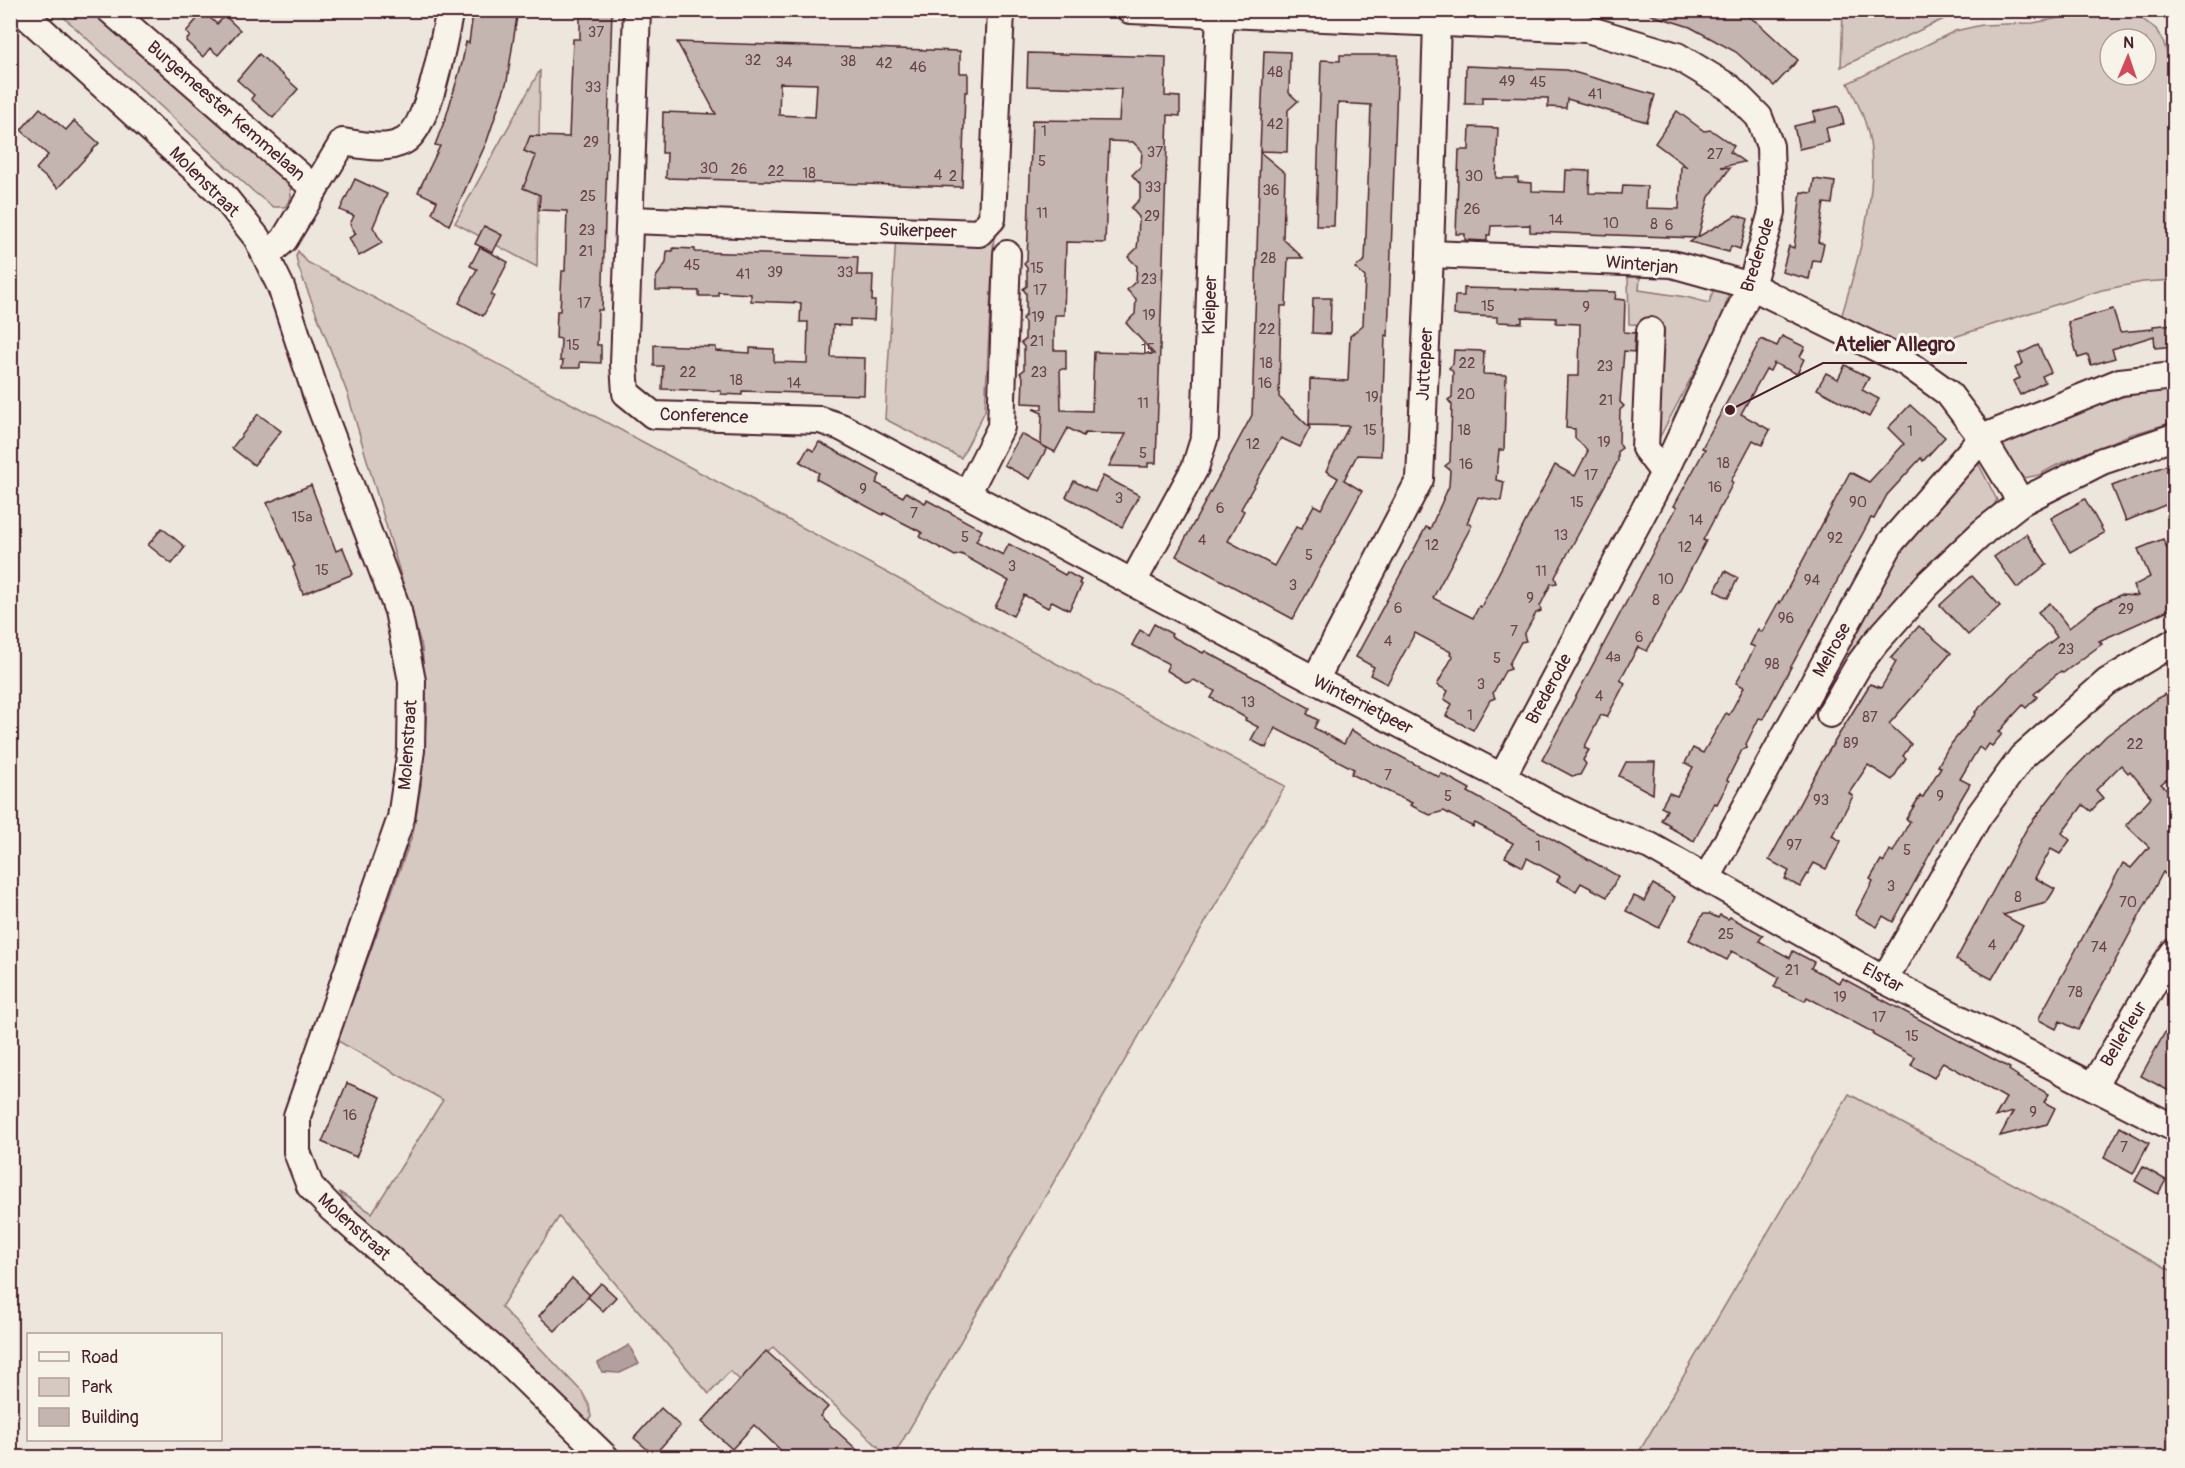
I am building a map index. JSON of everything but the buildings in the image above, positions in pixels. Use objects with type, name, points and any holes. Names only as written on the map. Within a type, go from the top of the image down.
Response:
[{"type":"street","name":"Molenstraat","points":[[20,10],[222,194],[267,255],[281,287],[319,403],[398,610],[412,681],[411,750],[401,818],[297,1116],[297,1152],[310,1186],[332,1209],[497,1352],[606,1458]]},
{"type":"street","name":"Burgemeester Kemmelaan","points":[[110,10],[315,189]]},
{"type":"street","name":"Burgemeester Kemmelaan","points":[[267,255],[284,240],[344,142],[369,146],[390,145],[403,141],[415,131],[428,101],[450,10]]},
{"type":"street","name":"Conference","points":[[637,10],[624,364],[626,393],[653,415],[820,420],[841,427],[1133,582]]},
{"type":"street","name":"Suikerpeer","points":[[630,220],[979,233],[992,219],[1001,10]]},
{"type":"street","points":[[1130,10],[1220,12]]},
{"type":"street","name":"Brederode","points":[[1220,12],[1587,29],[1677,56],[1730,88],[1759,117],[1770,146],[1772,212],[1751,286],[1664,473],[1502,777]]},
{"type":"street","name":"Kleipeer","points":[[1133,582],[1195,468],[1205,436],[1220,12]]},
{"type":"street","name":"Juttepeer","points":[[1315,680],[1420,479],[1437,22]]},
{"type":"street","points":[[967,494],[1001,427],[1008,254]]},
{"type":"street","name":"Winterjan","points":[[1430,254],[1672,264],[1751,286],[1905,362],[1948,393],[1982,438]]},
{"type":"street","points":[[1650,331],[1645,448],[1664,473]]},
{"type":"street","name":"Melrose","points":[[1707,878],[1891,542],[1982,438],[2120,382],[2175,376]]},
{"type":"street","name":"Melrose","points":[[1830,714],[1858,666],[1928,584],[1984,531],[2021,502],[2102,461],[2175,437]]},
{"type":"street","points":[[1982,438],[2021,502]]},
{"type":"street","name":"Winterrietpeer","points":[[1133,582],[1593,825]]},
{"type":"street","points":[[1884,980],[1978,817],[2022,757],[2107,682],[2175,642]]},
{"type":"street","name":"Elstar","points":[[1593,825],[1650,846],[1884,980],[2175,1128]]},
{"type":"street","name":"Bellefleur","points":[[2093,1086],[2162,969],[2175,952]]},
{"type":"green space","points":[[1843,10],[1961,11],[1841,67]]},
{"type":"green space","points":[[2130,10],[2153,27],[2098,27],[2098,87],[2158,87],[2158,33],[2172,67],[2170,86],[2174,106],[2174,280],[2143,282],[2102,290],[1910,351],[1841,318],[1861,246],[1872,169],[1865,122],[1848,83],[1955,31],[1982,25],[2033,23],[2096,11]]},
{"type":"green space","points":[[57,11],[93,11],[257,157],[290,182],[291,198],[285,207],[273,207],[254,192]]},
{"type":"green space","points":[[540,70],[537,267],[455,223]]},
{"type":"green space","points":[[994,233],[985,411],[961,458],[885,419],[896,235]]},
{"type":"green space","points":[[298,251],[307,262],[1285,786],[893,1457],[889,1457],[773,1347],[741,1381],[730,1371],[709,1394],[559,1217],[501,1307],[582,1392],[589,1405],[591,1417],[587,1422],[351,1209],[339,1192],[372,1213],[443,1100],[338,1041],[413,833],[421,785],[427,709],[422,648],[348,395],[298,266],[296,256]]},
{"type":"green space","points":[[1628,277],[1640,277],[1639,290],[1709,303],[1715,286],[1730,291],[1719,325],[1654,448],[1653,325],[1629,324]]},
{"type":"green space","points":[[2174,389],[2174,422],[2129,435],[2057,465],[2039,475],[2024,478],[2013,477],[1994,446],[2098,402],[2155,390]]},
{"type":"green space","points":[[1975,457],[1997,500],[1991,510],[1947,548],[1881,615],[1855,656],[1841,652],[1894,552]]},
{"type":"green space","points":[[1849,1094],[2174,1272],[2174,1457],[1636,1457]]},
{"type":"shaded area","points":[[629,1345],[639,1364],[620,1373],[602,1372],[598,1363]]},
{"type":"place","name":"Atelier Allegro","points":[[1730,410]]}]
